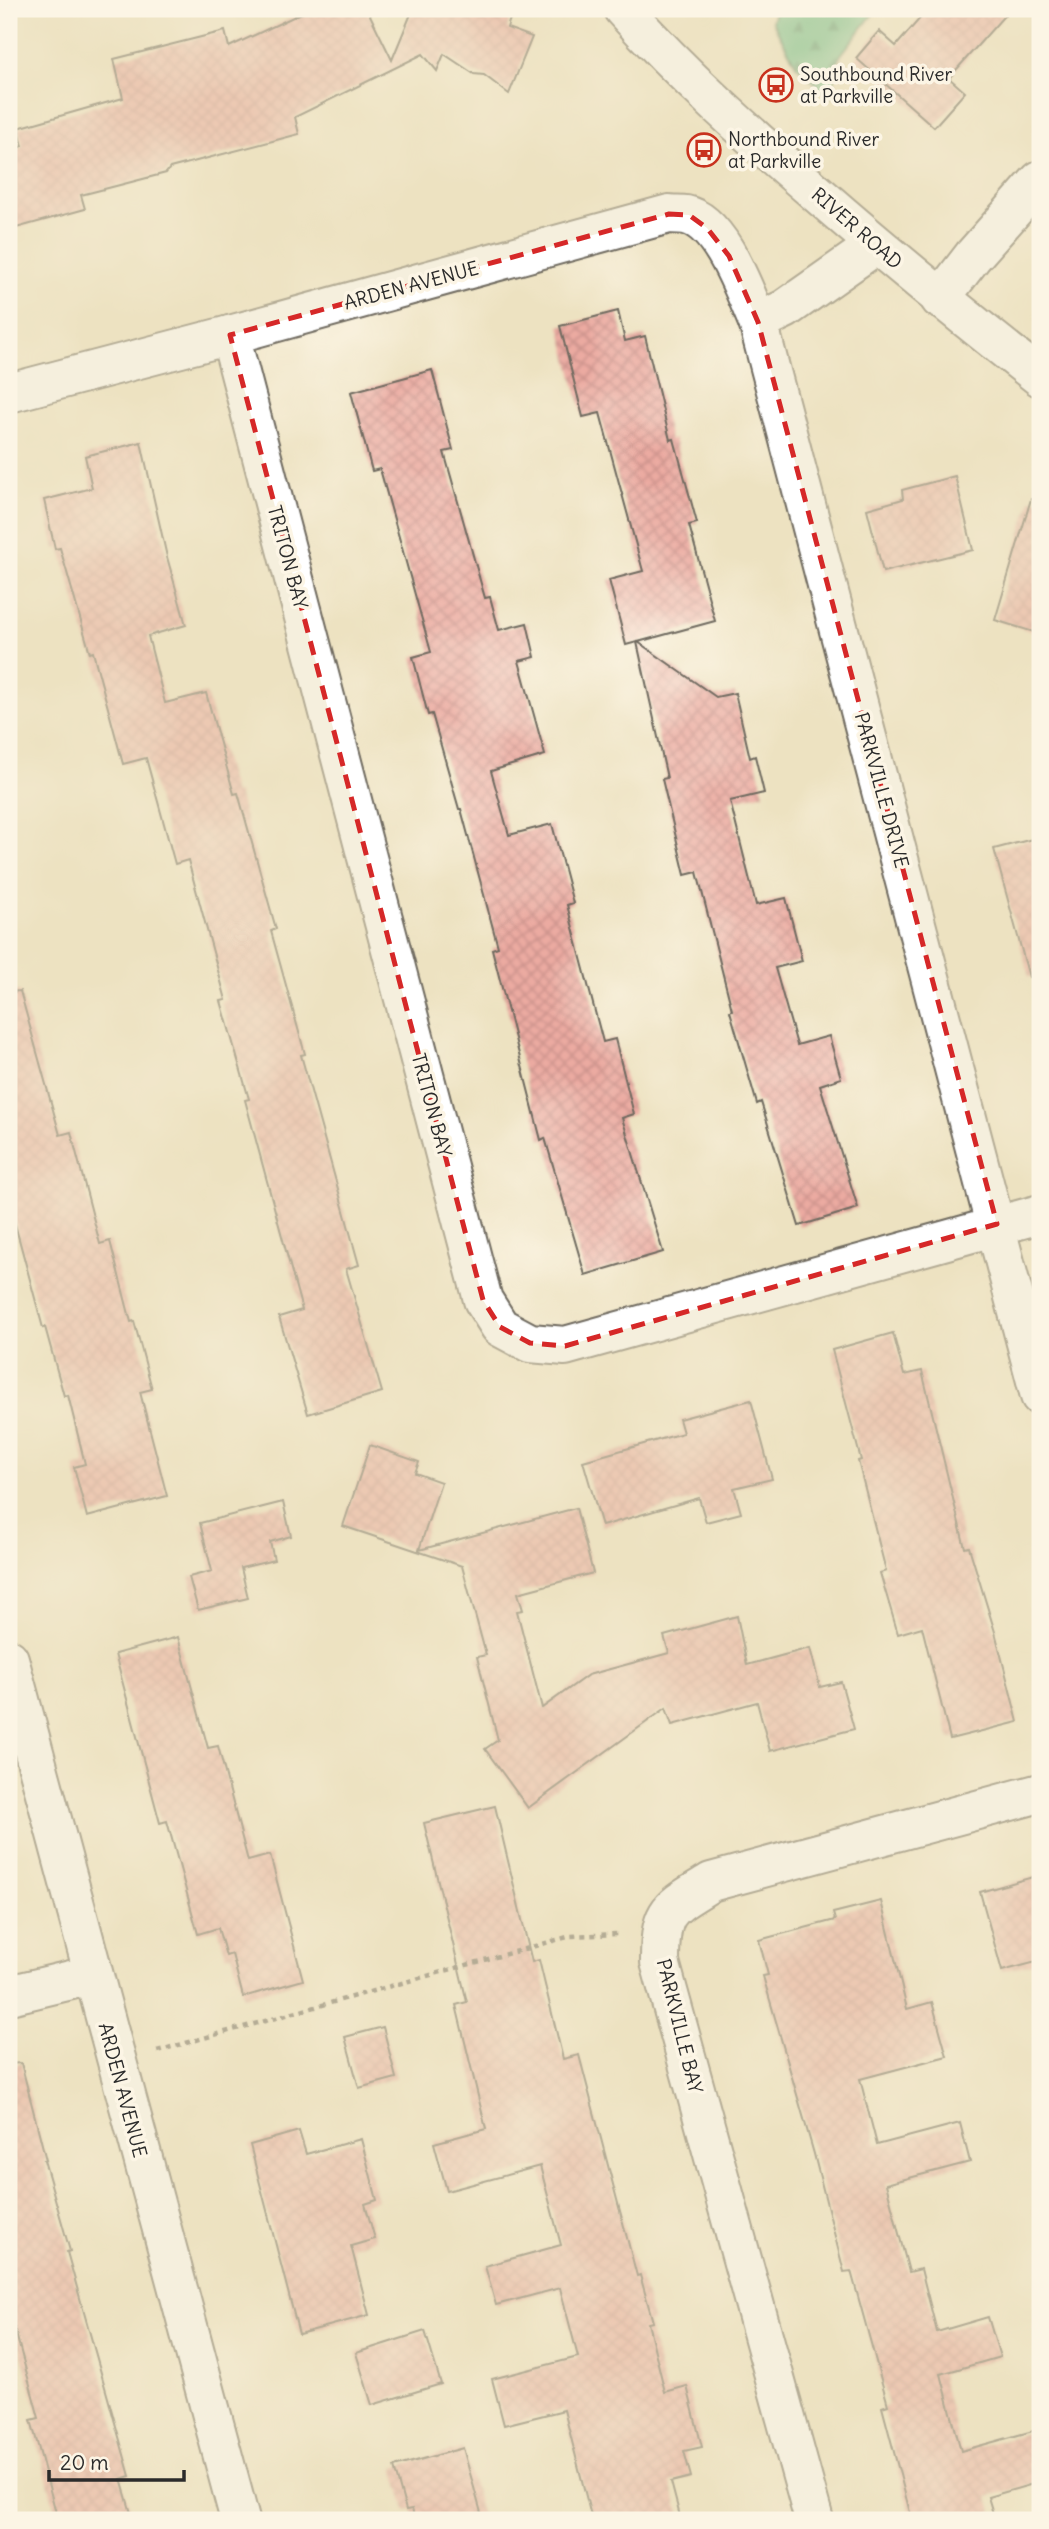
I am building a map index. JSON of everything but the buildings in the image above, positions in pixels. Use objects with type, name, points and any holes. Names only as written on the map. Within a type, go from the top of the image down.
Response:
[{"type":"street","name":"RIVER ROAD","points":[[623,9],[651,40],[751,137],[940,299],[1040,377]]},
{"type":"street","points":[[940,299],[973,256],[1040,180]]},
{"type":"street","name":"ARDEN AVENUE","points":[[9,393],[670,214],[688,215],[707,228],[729,256],[758,322]]},
{"type":"street","points":[[758,322],[785,309],[876,245]]},
{"type":"street","name":"PARKVILLE DRIVE","points":[[758,322],[1040,1396]]},
{"type":"street","name":"TRITON BAY","points":[[230,335],[484,1300],[500,1327],[530,1343],[565,1346],[1040,1214]]},
{"type":"street","name":"ARDEN AVENUE","points":[[9,1659],[240,2520]]},
{"type":"street","name":"PARKVILLE BAY","points":[[814,2520],[660,1962],[660,1932],[670,1908],[711,1882],[1040,1793]]},
{"type":"street","points":[[9,1995],[92,1975]]},
{"type":"path","points":[[116,2062],[571,1936],[660,1932]]},
{"type":"highlighted area","points":[[669,214],[689,215],[707,228],[729,256],[758,322],[997,1224],[565,1346],[530,1343],[500,1327],[483,1300],[230,335]]},
{"type":"green space","points":[[776,9],[877,9],[840,56],[830,98],[796,65],[772,21]]},
{"type":"place","name":"Southbound River at Parkville","points":[[776,85]]},
{"type":"place","name":"Northbound River at Parkville","points":[[704,150]]}]
